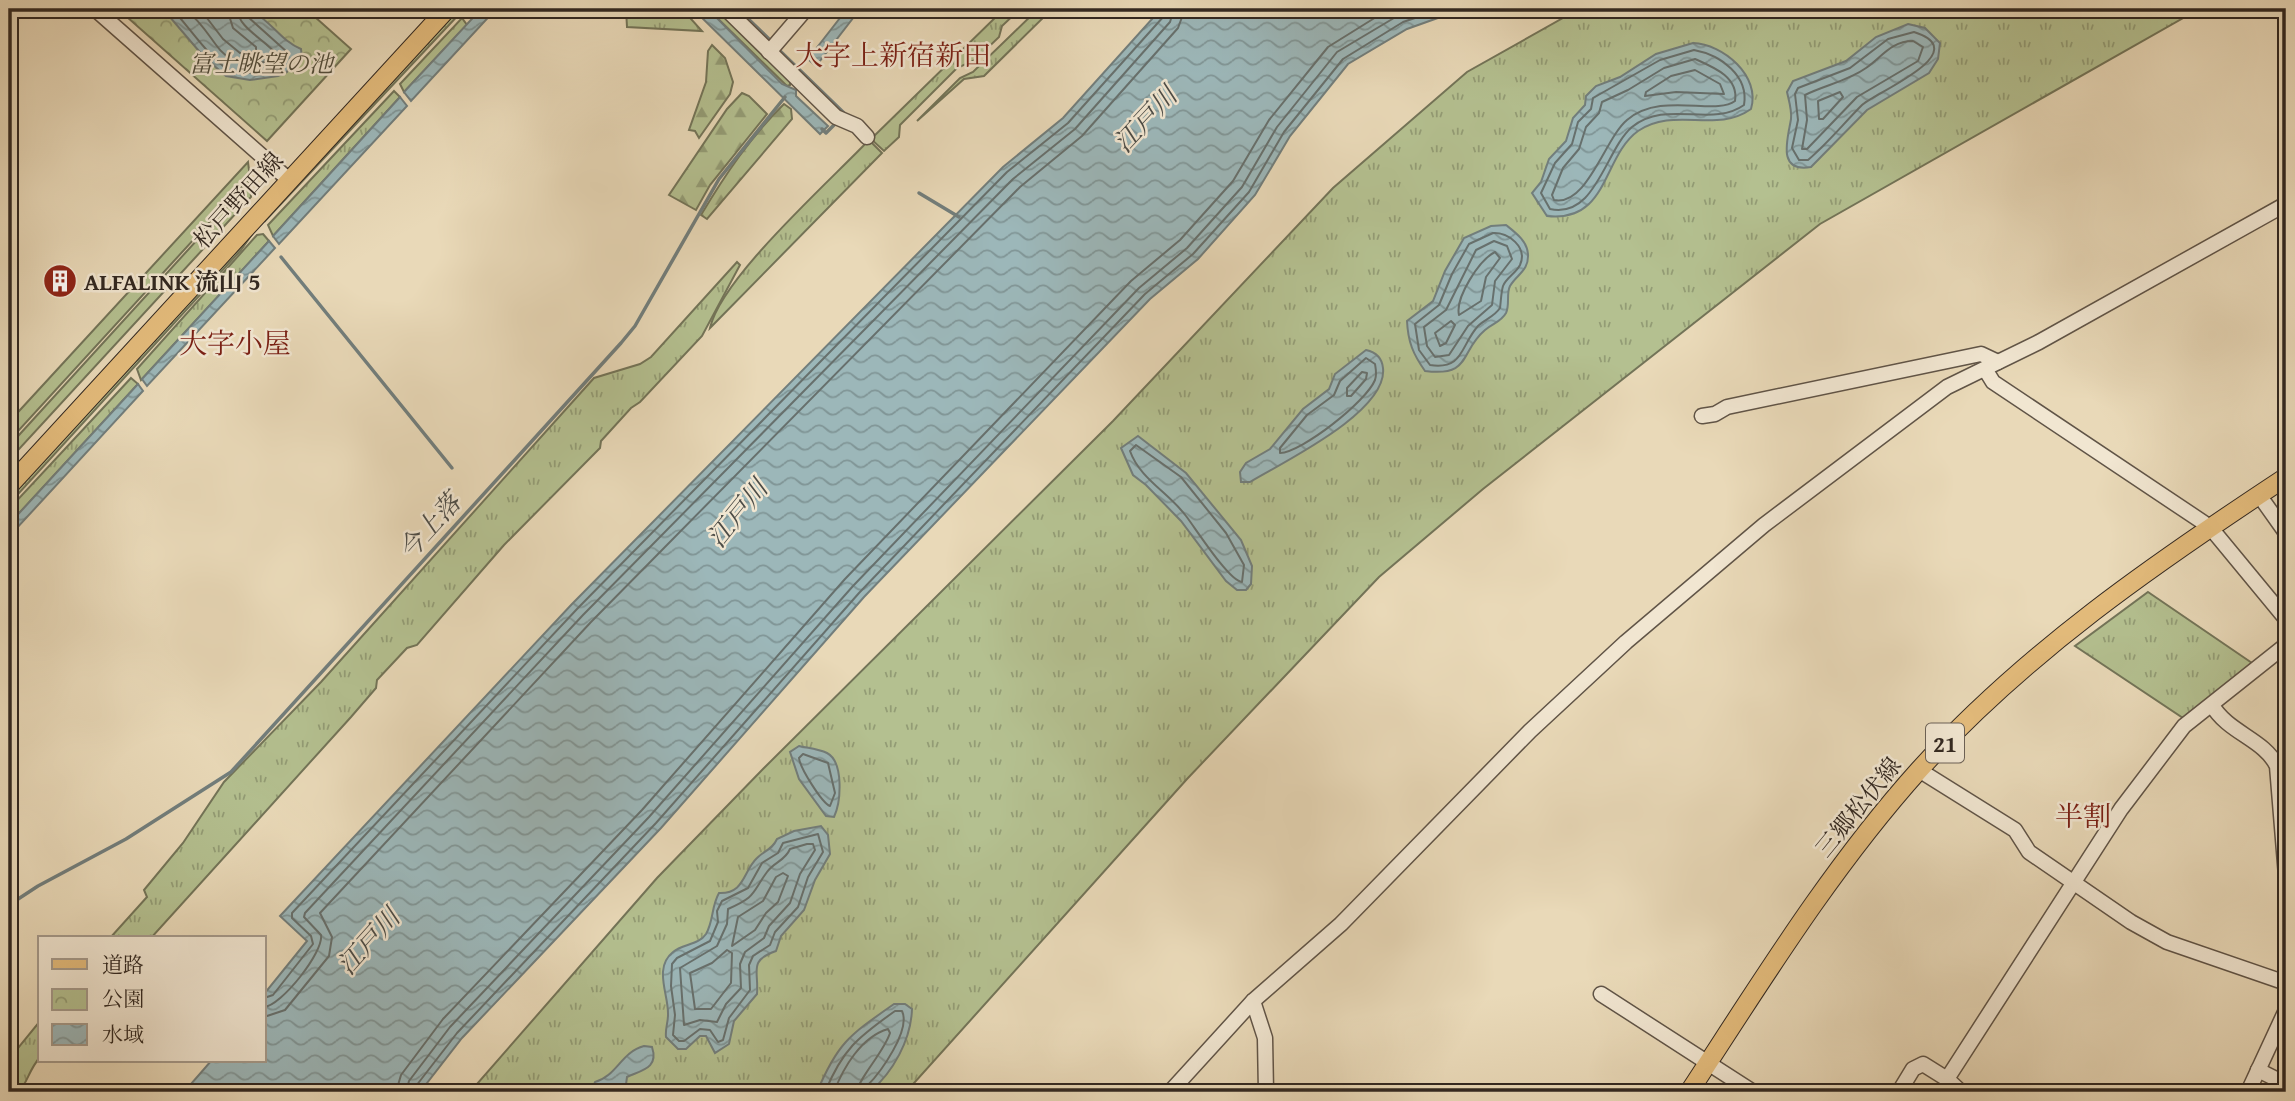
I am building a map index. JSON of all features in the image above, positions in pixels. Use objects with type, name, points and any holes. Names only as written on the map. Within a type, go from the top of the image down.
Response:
[{"type":"main road","name":"松戸野田線","points":[[9,486],[447,9]]},
{"type":"main road","name":"三郷松伏線","points":[[1689,1092],[1847,857],[1919,770],[1975,712],[2053,641],[2130,582],[2286,477]]},
{"type":"street","points":[[95,9],[289,180]]},
{"type":"street","points":[[726,9],[774,48],[839,119],[857,127],[867,137]]},
{"type":"street","points":[[774,48],[806,9]]},
{"type":"street","points":[[1170,1092],[1253,1001],[1341,924],[1576,687],[1712,567],[1901,419],[1947,387],[1992,366],[2286,204]]},
{"type":"street","points":[[1702,416],[1715,414],[1727,407],[1981,354],[1992,366],[1993,382],[2210,527],[2286,619]]},
{"type":"street","points":[[2259,495],[2286,533]]},
{"type":"street","points":[[1947,1079],[2121,809],[2184,726],[2286,645]]},
{"type":"street","points":[[2212,705],[2220,720],[2271,753],[2277,766],[2286,876]]},
{"type":"street","points":[[1919,770],[2015,830],[2029,852],[2166,942],[2286,983]]},
{"type":"street","points":[[1601,994],[1753,1092]]},
{"type":"street","points":[[1253,1001],[1265,1038],[1266,1092]]},
{"type":"street","points":[[2248,1092],[2286,1010]]},
{"type":"street","points":[[1899,1092],[1913,1069],[1923,1064],[1947,1079],[1961,1092]]},
{"type":"street","points":[[2258,1070],[2286,1083]]},
{"type":"green space","name":"富士眺望の池","points":[[118,9],[306,9],[351,49],[267,141]]},
{"type":"green space","points":[[459,9],[464,9],[265,221],[264,219]]},
{"type":"green space","points":[[626,9],[682,9],[702,31],[627,27]]},
{"type":"green space","points":[[708,9],[722,9],[790,85],[787,86]]},
{"type":"green space","points":[[1004,9],[1020,9],[1002,26],[999,37],[975,60],[957,68],[900,125],[899,137],[884,151],[871,139]]},
{"type":"green space","points":[[1038,9],[1052,9],[984,76],[964,79],[917,121],[960,78],[973,72]]},
{"type":"green space","points":[[1579,9],[2199,9],[1820,224],[1483,489],[1379,577],[1187,779],[906,1092],[470,1092],[657,878],[1113,421],[1333,188],[1467,72]]},
{"type":"green space","points":[[462,18],[467,25],[404,92],[400,84]]},
{"type":"green space","points":[[712,45],[725,58],[733,82],[730,94],[699,138],[695,131],[689,130],[706,82],[708,51]]},
{"type":"green space","points":[[394,91],[400,97],[273,236],[268,225]]},
{"type":"green space","points":[[742,93],[749,96],[767,114],[710,185],[696,210],[669,195],[727,109]]},
{"type":"green space","points":[[784,104],[791,109],[792,119],[707,219],[701,215],[739,156]]},
{"type":"green space","points":[[869,140],[882,153],[710,328],[718,307],[755,258]]},
{"type":"green space","points":[[248,162],[250,178],[9,441],[9,422]]},
{"type":"green space","points":[[250,182],[251,197],[9,460],[9,446]]},
{"type":"green space","points":[[255,230],[241,250],[9,504],[9,497]]},
{"type":"green space","points":[[263,234],[269,241],[141,380],[137,369],[257,235]]},
{"type":"green space","points":[[737,262],[740,265],[702,336],[640,402],[631,408],[601,441],[600,448],[504,545],[417,645],[407,648],[377,680],[376,688],[351,717],[153,936],[112,936],[147,897],[144,890],[183,843],[224,782],[321,682],[594,378],[640,364],[651,357]]},
{"type":"green space","points":[[131,378],[138,384],[11,522],[9,509]]},
{"type":"green space","points":[[2148,592],[2252,663],[2183,718],[2075,646]]},
{"type":"green space","points":[[38,1023],[38,1060],[19,1092],[9,1092],[9,1059]]},
{"type":"water","points":[[224,7],[247,10],[261,17],[301,49],[302,58],[292,60],[287,72],[278,76],[250,80],[226,76],[204,57],[163,9]]},
{"type":"water","points":[[481,9],[496,9],[411,101],[404,92]]},
{"type":"water","points":[[693,9],[708,9],[782,84],[796,90],[796,96],[828,126],[820,134]]},
{"type":"water","points":[[847,9],[860,9],[816,66],[808,59]]},
{"type":"water","name":"江戸川","points":[[1161,9],[1463,9],[1407,29],[1348,64],[1290,136],[1255,195],[1198,259],[1150,299],[864,597],[661,828],[462,1038],[420,1092],[184,1092],[210,1062],[266,1062],[266,992],[307,941],[280,916],[572,604],[1003,167],[1063,118]]},
{"type":"water","points":[[1908,24],[1925,28],[1940,43],[1938,59],[1929,73],[1867,110],[1811,167],[1793,165],[1787,152],[1791,116],[1787,92],[1793,81],[1846,61],[1876,37]]},
{"type":"water","points":[[1693,43],[1716,49],[1737,64],[1750,85],[1753,97],[1751,109],[1724,119],[1666,121],[1638,131],[1626,142],[1594,199],[1582,209],[1567,215],[1547,216],[1532,193],[1541,182],[1549,159],[1566,141],[1573,118],[1585,105],[1586,96],[1596,86],[1620,77],[1656,54]]},
{"type":"water","points":[[400,97],[407,106],[279,244],[273,236]]},
{"type":"water","points":[[1506,225],[1523,241],[1528,260],[1510,286],[1506,313],[1477,338],[1458,366],[1440,372],[1425,371],[1412,348],[1407,321],[1433,301],[1445,271],[1464,238],[1491,226]]},
{"type":"water","points":[[269,241],[275,248],[147,386],[142,379]]},
{"type":"water","points":[[1366,350],[1378,356],[1383,368],[1380,385],[1369,402],[1352,418],[1308,449],[1250,482],[1241,482],[1240,472],[1246,463],[1270,449],[1303,409],[1329,389],[1335,374]]},
{"type":"water","points":[[138,384],[143,391],[16,529],[11,522]]},
{"type":"water","points":[[1138,436],[1186,473],[1241,540],[1252,566],[1251,584],[1246,590],[1237,590],[1226,581],[1181,521],[1133,475],[1121,448]]},
{"type":"water","points":[[799,746],[827,753],[836,765],[840,783],[834,817],[826,816],[799,779],[790,752]]},
{"type":"water","points":[[821,826],[828,835],[830,854],[815,880],[804,910],[781,936],[776,951],[758,963],[757,994],[734,1021],[729,1044],[715,1053],[706,1036],[700,1036],[686,1049],[678,1049],[666,1037],[668,1007],[663,974],[667,958],[677,949],[703,938],[709,929],[719,893],[734,890],[739,886],[752,863],[777,839],[794,831]]},
{"type":"water","points":[[894,1004],[905,1004],[912,1009],[911,1021],[899,1055],[886,1075],[870,1092],[817,1092],[839,1050],[856,1032]]},
{"type":"water","points":[[644,1046],[652,1047],[653,1060],[648,1067],[627,1077],[625,1092],[591,1092],[595,1082],[609,1075],[630,1053]]},
{"type":"waterway","points":[[738,9],[773,43]]},
{"type":"waterway","points":[[778,49],[845,114]]},
{"type":"waterway","name":"今上落","points":[[9,905],[38,886],[126,839],[231,772],[635,326],[719,179],[785,97]]},
{"type":"waterway","points":[[822,129],[826,133],[837,122]]},
{"type":"waterway","points":[[919,193],[959,217]]},
{"type":"waterway","points":[[281,257],[452,468]]},
{"type":"place","name":"ALFALINK 流山 5","points":[[60,281]]},
{"type":"district","name":"大字上新宿新田","points":[[893,54]]},
{"type":"district","name":"大字小屋","points":[[235,342]]},
{"type":"district","name":"半割","points":[[2083,815]]}]
